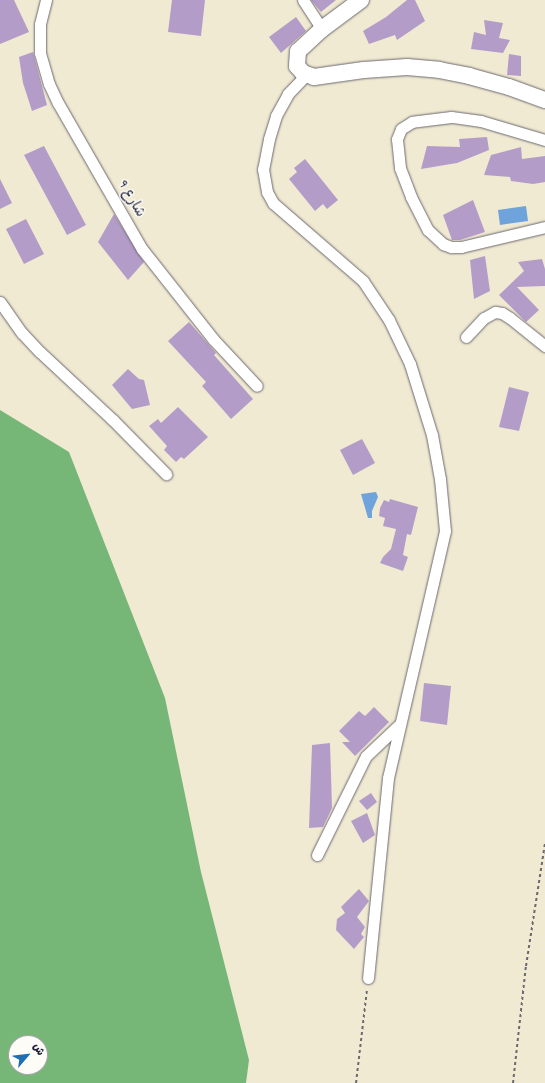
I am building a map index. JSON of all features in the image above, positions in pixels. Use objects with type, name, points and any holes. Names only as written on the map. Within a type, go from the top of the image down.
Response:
[{"type":"street","points":[[303,0],[322,29]]},
{"type":"street","points":[[361,0],[322,29],[298,51],[297,66],[303,73],[314,77],[364,70],[407,67],[439,70],[469,76],[509,87],[545,100]]},
{"type":"street","name":"شارع 9","points":[[45,1],[40,24],[40,53],[49,84],[58,103],[142,249],[214,339],[257,386]]},
{"type":"street","points":[[307,74],[288,94],[276,116],[269,139],[264,170],[267,192],[273,203],[363,281],[389,320],[412,371],[432,435],[440,479],[445,531],[388,778],[368,978]]},
{"type":"street","points":[[545,140],[480,121],[451,117],[412,122],[401,129],[398,139],[400,168],[414,203],[428,230],[444,244],[451,247],[461,247],[545,227]]},
{"type":"street","points":[[0,302],[22,333],[40,352],[113,420],[166,474]]},
{"type":"street","points":[[466,337],[484,318],[495,312],[502,313],[510,318],[545,346]]},
{"type":"street","points":[[317,855],[366,756],[400,723]]},
{"type":"path","points":[[513,1083],[526,966],[545,843]]},
{"type":"path","points":[[356,1083],[368,978]]},
{"type":"green space","points":[[0,410],[69,452],[165,698],[201,872],[249,1060],[246,1083],[0,1083]]},
{"type":"water","points":[[526,206],[528,221],[500,225],[498,210]]},
{"type":"water","points":[[376,492],[378,497],[372,511],[372,518],[368,518],[361,494]]},
{"type":"building","points":[[0,0],[14,0],[29,32],[0,44]]},
{"type":"building","points":[[172,0],[205,0],[201,36],[168,32]]},
{"type":"building","points":[[311,0],[336,0],[321,12]]},
{"type":"building","points":[[407,0],[415,0],[425,21],[397,40],[395,35],[369,44],[363,31],[386,17]]},
{"type":"building","points":[[296,17],[306,31],[281,53],[269,37]]},
{"type":"building","points":[[484,20],[503,23],[499,38],[510,40],[503,53],[471,49],[474,32],[486,35]]},
{"type":"building","points":[[33,52],[47,105],[32,111],[23,83],[19,57]]},
{"type":"building","points":[[509,54],[521,56],[521,76],[507,75]]},
{"type":"building","points":[[487,137],[489,150],[457,163],[421,169],[427,146],[460,147],[459,139]]},
{"type":"building","points":[[44,146],[86,225],[67,235],[24,155]]},
{"type":"building","points":[[521,147],[522,159],[545,156],[545,182],[533,184],[511,181],[510,177],[484,175],[491,155]]},
{"type":"building","points":[[305,159],[338,200],[327,209],[323,204],[315,211],[289,179],[297,172],[294,168]]},
{"type":"building","points":[[0,179],[12,203],[0,209]]},
{"type":"building","points":[[473,200],[485,232],[460,240],[452,240],[443,215]]},
{"type":"building","points":[[114,214],[144,262],[128,280],[98,242]]},
{"type":"building","points":[[26,219],[44,254],[24,264],[6,229]]},
{"type":"building","points":[[485,256],[490,291],[474,299],[470,260]]},
{"type":"building","points":[[542,259],[545,269],[545,286],[517,287],[539,310],[526,322],[499,295],[524,271],[518,262]]},
{"type":"building","points":[[189,322],[216,353],[214,355],[253,399],[231,419],[202,386],[206,382],[168,341]]},
{"type":"building","points":[[128,369],[139,379],[144,380],[150,405],[132,409],[112,385]]},
{"type":"building","points":[[509,387],[529,392],[519,431],[499,427]]},
{"type":"building","points":[[178,407],[208,437],[184,459],[181,457],[176,462],[164,450],[167,446],[149,426],[158,419],[161,423]]},
{"type":"building","points":[[362,439],[375,463],[353,475],[340,450]]},
{"type":"building","points":[[390,499],[418,507],[411,535],[407,534],[403,555],[408,557],[403,571],[380,563],[383,557],[391,549],[396,529],[383,526],[385,518],[379,516],[380,508],[384,500],[389,502]]},
{"type":"building","points":[[424,683],[451,686],[447,725],[420,721]]},
{"type":"building","points":[[374,707],[389,722],[355,756],[342,742],[350,742],[339,731],[359,711],[365,716]]},
{"type":"building","points":[[330,743],[332,808],[323,827],[309,828],[312,745]]},
{"type":"building","points":[[371,793],[377,802],[367,810],[359,801]]},
{"type":"building","points":[[367,813],[375,835],[363,843],[351,821]]},
{"type":"building","points":[[359,889],[369,901],[357,917],[365,927],[361,934],[364,937],[354,949],[336,930],[337,919],[345,913],[341,907]]}]
